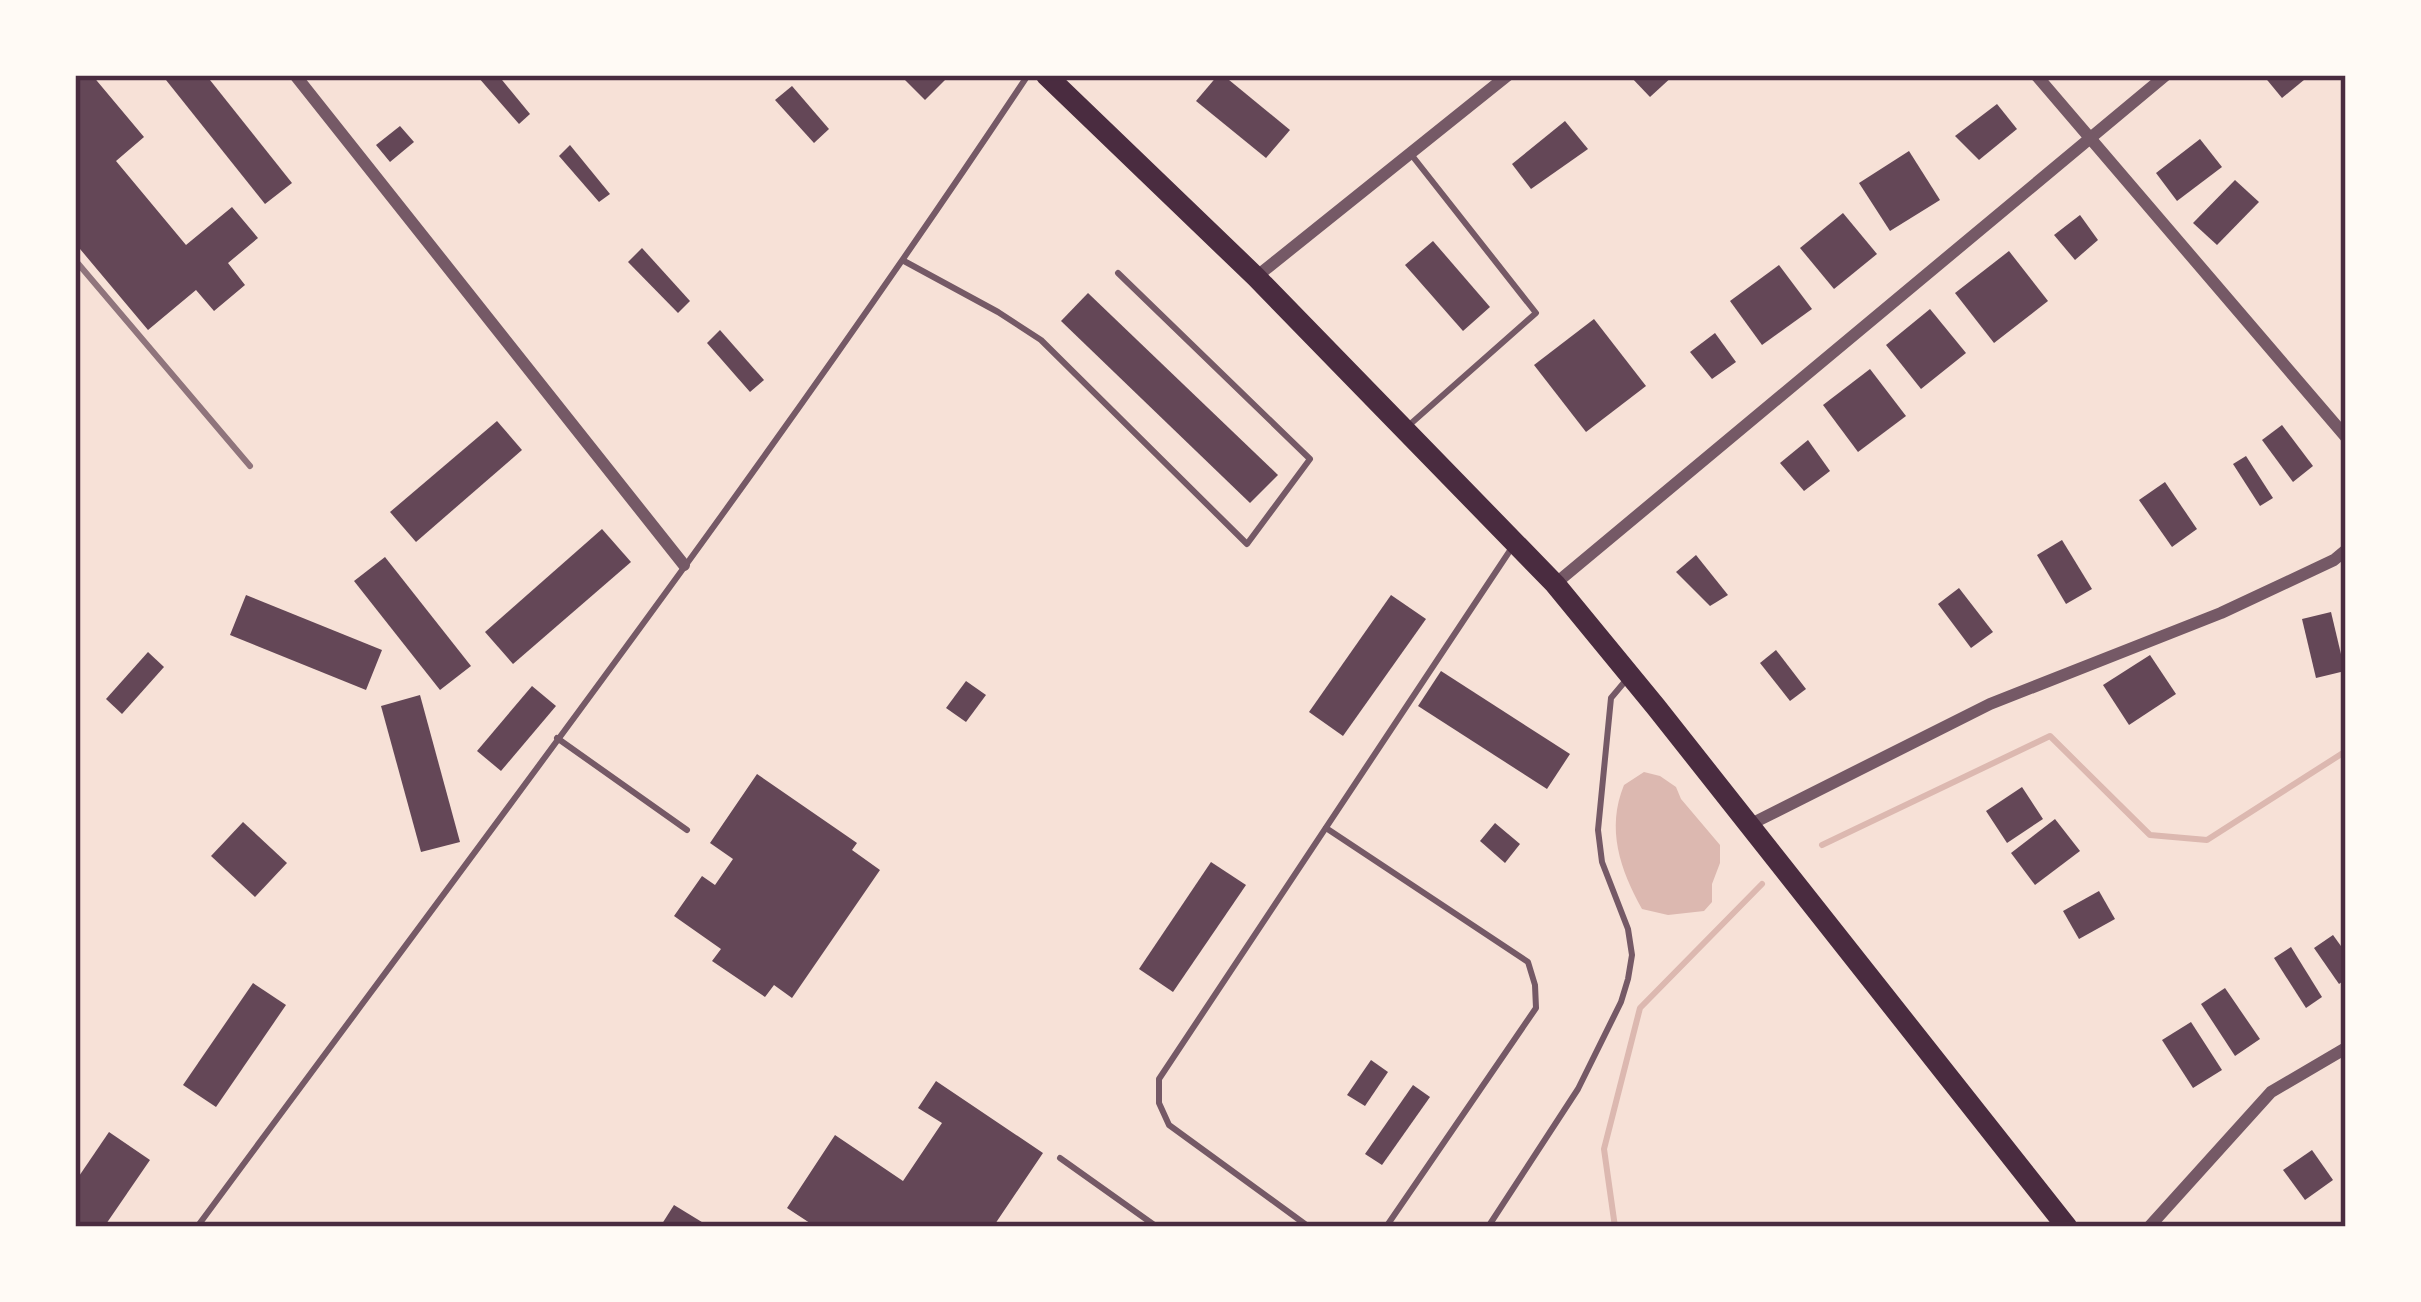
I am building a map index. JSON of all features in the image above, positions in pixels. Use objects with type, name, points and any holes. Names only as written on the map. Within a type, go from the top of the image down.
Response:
[{"type":"main road","points":[[1055,78],[1555,584],[2067,1227]]},
{"type":"street","points":[[295,75],[685,565]]},
{"type":"street","points":[[1256,277],[1508,75]]},
{"type":"street","points":[[2036,75],[2346,437]]},
{"type":"street","points":[[1555,584],[2166,75]]},
{"type":"street","points":[[1749,825],[1990,704],[2221,613],[2346,550]]},
{"type":"street","points":[[2149,1227],[2271,1092],[2346,1048]]},
{"type":"lane","points":[[197,1227],[685,565],[904,261],[1028,75]]},
{"type":"lane","points":[[1404,429],[1536,313],[1410,153]]},
{"type":"lane","points":[[904,261],[1041,340],[1247,544],[1310,459],[1118,273]]},
{"type":"lane","points":[[1309,1227],[1169,1125],[1159,1102],[1159,1079],[1514,543]]},
{"type":"lane","points":[[1488,1227],[1578,1089],[1628,979],[1632,955],[1628,929],[1602,862],[1598,830],[1611,698],[1630,676]]},
{"type":"lane","points":[[557,738],[687,830]]},
{"type":"lane","points":[[1326,828],[1528,962],[1535,985],[1536,1008],[1386,1227]]},
{"type":"lane","points":[[1060,1158],[1157,1227]]},
{"type":"shaded area","points":[[1644,772],[1676,787],[1720,845],[1712,902],[1704,911],[1668,915],[1642,909],[1627,879],[1616,817],[1624,785]]},
{"type":"building","points":[[75,75],[92,75],[144,137],[116,161],[186,245],[232,207],[258,238],[228,263],[245,285],[214,311],[196,290],[148,330],[75,243]]},
{"type":"building","points":[[162,75],[206,75],[292,183],[265,204]]},
{"type":"building","points":[[498,75],[530,114],[519,124],[478,77]]},
{"type":"building","points":[[900,75],[950,75],[925,100]]},
{"type":"building","points":[[1218,75],[1290,130],[1266,158],[1196,101]]},
{"type":"building","points":[[1629,75],[1674,75],[1650,97]]},
{"type":"building","points":[[2263,75],[2310,75],[2282,98]]},
{"type":"building","points":[[792,86],[829,129],[814,143],[775,100]]},
{"type":"building","points":[[1997,104],[2017,129],[1979,160],[1955,136]]},
{"type":"building","points":[[1565,121],[1588,149],[1531,189],[1512,164]]},
{"type":"building","points":[[400,126],[414,142],[390,162],[376,145]]},
{"type":"building","points":[[2200,139],[2222,167],[2177,201],[2156,173]]},
{"type":"building","points":[[570,145],[610,194],[599,202],[559,156]]},
{"type":"building","points":[[1909,151],[1940,200],[1890,231],[1859,183]]},
{"type":"building","points":[[2235,180],[2259,202],[2217,245],[2193,223]]},
{"type":"building","points":[[1843,213],[1877,254],[1834,289],[1800,248]]},
{"type":"building","points":[[2080,215],[2098,240],[2075,260],[2054,235]]},
{"type":"building","points":[[1433,241],[1490,307],[1463,331],[1405,265]]},
{"type":"building","points":[[642,248],[690,301],[678,313],[628,262]]},
{"type":"building","points":[[2009,251],[2048,301],[1994,343],[1955,293]]},
{"type":"building","points":[[1779,265],[1812,309],[1762,345],[1730,301]]},
{"type":"building","points":[[1088,293],[1278,475],[1250,503],[1061,321]]},
{"type":"building","points":[[1930,309],[1966,353],[1921,389],[1886,345]]},
{"type":"building","points":[[1594,319],[1646,386],[1586,432],[1534,365]]},
{"type":"building","points":[[720,330],[764,380],[750,392],[707,343]]},
{"type":"building","points":[[1715,333],[1736,362],[1712,379],[1690,352]]},
{"type":"building","points":[[1870,369],[1906,416],[1858,452],[1823,405]]},
{"type":"building","points":[[497,421],[522,450],[416,542],[390,512]]},
{"type":"building","points":[[2282,425],[2313,466],[2293,482],[2262,440]]},
{"type":"building","points":[[1808,440],[1830,471],[1804,491],[1780,463]]},
{"type":"building","points":[[2246,456],[2273,498],[2260,506],[2233,464]]},
{"type":"building","points":[[2165,482],[2197,529],[2172,547],[2139,500]]},
{"type":"building","points":[[602,529],[631,562],[513,664],[485,632]]},
{"type":"building","points":[[2062,540],[2092,589],[2066,604],[2037,555]]},
{"type":"building","points":[[1696,555],[1728,595],[1710,606],[1676,572]]},
{"type":"building","points":[[385,557],[471,666],[440,690],[354,581]]},
{"type":"building","points":[[1959,588],[1993,632],[1971,648],[1938,604]]},
{"type":"building","points":[[246,595],[382,650],[366,690],[230,635]]},
{"type":"building","points":[[1391,595],[1426,619],[1343,736],[1309,712]]},
{"type":"building","points":[[2331,612],[2345,671],[2316,678],[2302,619]]},
{"type":"building","points":[[1776,650],[1806,689],[1790,701],[1760,663]]},
{"type":"building","points":[[148,652],[164,667],[122,714],[106,699]]},
{"type":"building","points":[[2150,655],[2176,694],[2129,725],[2103,685]]},
{"type":"building","points":[[1441,671],[1570,754],[1547,789],[1418,706]]},
{"type":"building","points":[[966,681],[986,695],[966,722],[946,708]]},
{"type":"building","points":[[532,686],[556,706],[501,771],[477,751]]},
{"type":"building","points":[[420,695],[460,842],[421,852],[381,706]]},
{"type":"building","points":[[757,774],[857,843],[852,850],[880,870],[792,998],[774,985],[765,997],[712,961],[721,949],[674,916],[702,876],[715,885],[733,859],[710,843]]},
{"type":"building","points":[[2022,787],[2043,819],[2007,843],[1986,811]]},
{"type":"building","points":[[2055,819],[2080,851],[2035,885],[2011,853]]},
{"type":"building","points":[[243,822],[287,863],[255,897],[211,856]]},
{"type":"building","points":[[1495,823],[1520,844],[1505,863],[1480,841]]},
{"type":"building","points":[[1211,862],[1246,885],[1173,992],[1139,969]]},
{"type":"building","points":[[2099,891],[2115,919],[2079,939],[2063,911]]},
{"type":"building","points":[[2333,935],[2346,953],[2346,979],[2339,984],[2314,948]]},
{"type":"building","points":[[2291,947],[2322,997],[2306,1008],[2274,958]]},
{"type":"building","points":[[253,983],[286,1005],[216,1107],[183,1085]]},
{"type":"building","points":[[2225,988],[2260,1039],[2235,1056],[2201,1004]]},
{"type":"building","points":[[2191,1022],[2222,1070],[2193,1088],[2162,1040]]},
{"type":"building","points":[[1371,1060],[1388,1072],[1365,1106],[1347,1095]]},
{"type":"building","points":[[936,1081],[1043,1153],[993,1227],[816,1227],[787,1208],[835,1135],[903,1181],[942,1123],[918,1108]]},
{"type":"building","points":[[1413,1085],[1430,1097],[1382,1165],[1365,1154]]},
{"type":"building","points":[[109,1132],[150,1160],[104,1227],[75,1227],[75,1182]]},
{"type":"building","points":[[2312,1150],[2333,1180],[2305,1200],[2283,1170]]},
{"type":"building","points":[[674,1205],[710,1227],[660,1227]]},
{"type":"waterway","points":[[1822,845],[2050,736],[2150,835],[2207,840],[2346,751]]},
{"type":"waterway","points":[[1615,1227],[1604,1149],[1640,1008],[1762,884]]},
{"type":"railway","points":[[75,260],[250,466]]}]
